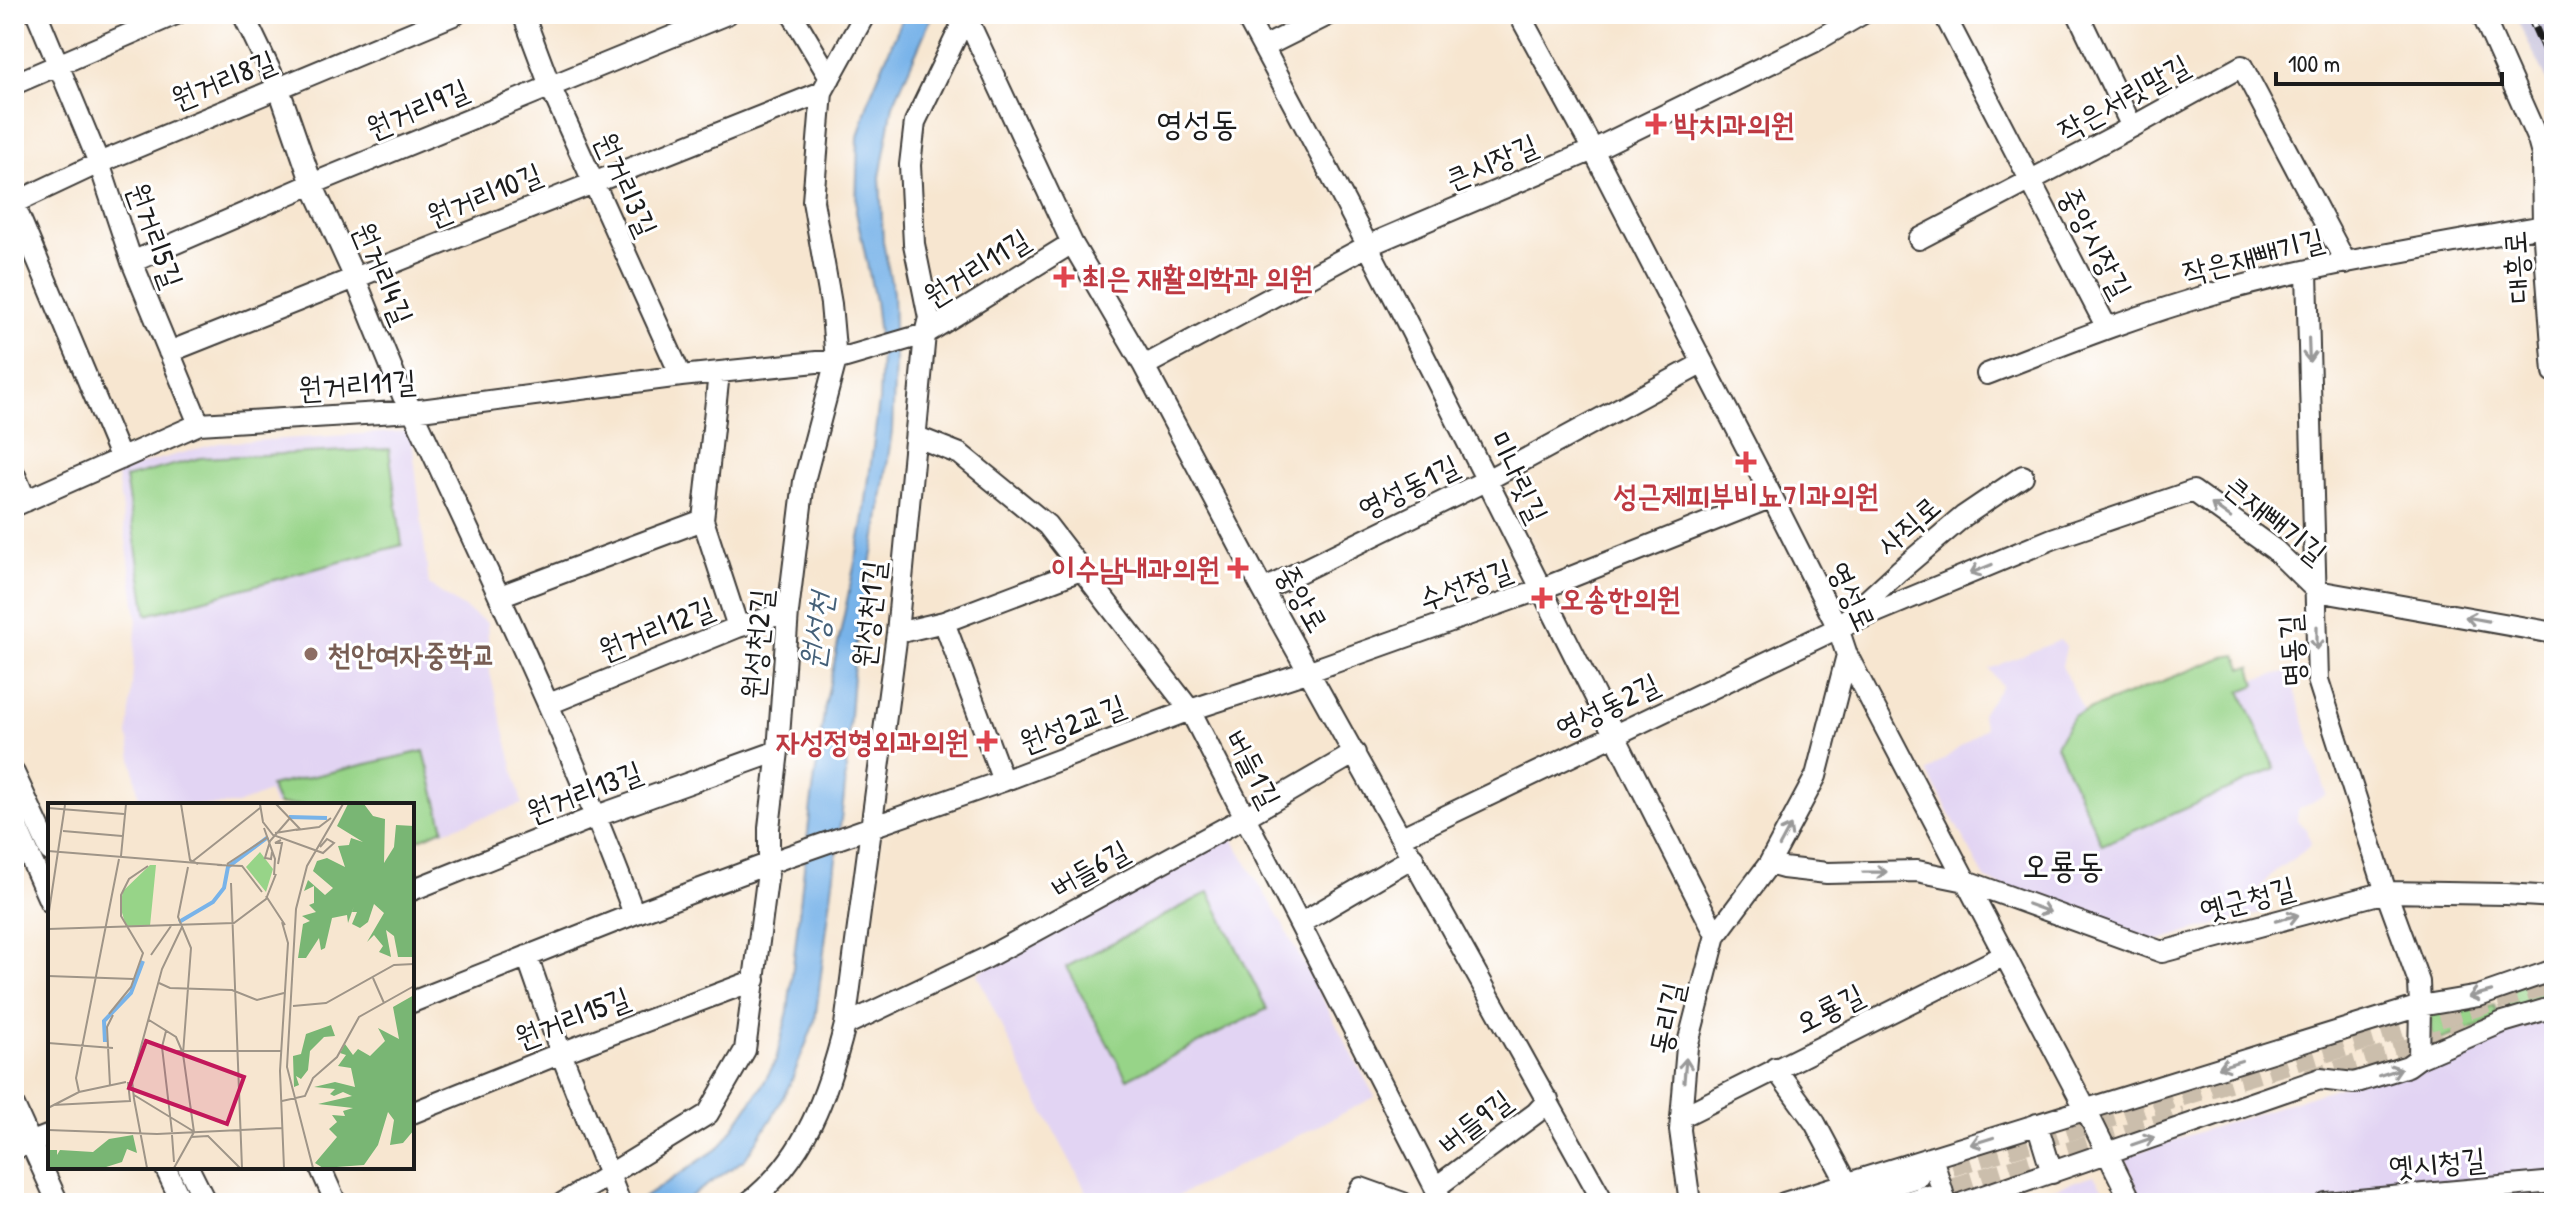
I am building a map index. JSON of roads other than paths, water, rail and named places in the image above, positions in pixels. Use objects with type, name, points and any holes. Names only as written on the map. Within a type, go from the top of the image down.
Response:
[{"type":"street","name":"원거리5길","points":[[37,14],[99,163],[132,262],[199,424]]},
{"type":"street","points":[[14,84],[176,14]]},
{"type":"street","name":"원거리4길","points":[[243,14],[279,89],[312,184],[355,278],[403,396],[413,411],[549,704],[597,816],[634,914]]},
{"type":"street","name":"원거리8길","points":[[121,459],[14,204],[99,163],[279,89],[414,21],[456,14]]},
{"type":"street","name":"원거리3길","points":[[523,14],[550,86],[681,376]]},
{"type":"street","name":"원거리9길","points":[[132,262],[312,184],[727,14]]},
{"type":"street","points":[[792,14],[826,85]]},
{"type":"street","name":"원성천2길","points":[[563,1203],[614,1189],[708,1114],[745,1050],[777,860],[769,828],[788,612],[804,481],[843,357],[813,201],[826,85],[865,14]]},
{"type":"street","name":"미나릿길","points":[[1245,14],[1471,446],[1613,735],[1716,935]]},
{"type":"street","points":[[1264,47],[1330,14]]},
{"type":"street","name":"영성로","points":[[1519,14],[1703,363],[1838,628],[1847,655],[2132,1203]]},
{"type":"street","name":"큰시장길","points":[[1144,366],[1367,246],[1593,150],[1814,42],[1862,14]]},
{"type":"street","name":"중앙시장길","points":[[1944,14],[2107,328]]},
{"type":"street","points":[[2078,14],[2132,127]]},
{"type":"street","name":"대흥로","points":[[2482,14],[2538,140],[2554,192]]},
{"type":"street","name":"중앙로","points":[[966,15],[1072,243],[1144,366],[1263,590],[1604,1203]]},
{"type":"street","name":"원성천1길","points":[[748,1203],[800,1148],[834,1070],[845,1025],[863,830],[897,633],[917,437],[918,337],[929,318],[914,244],[910,165],[915,122],[966,15]]},
{"type":"street","name":"작은서릿말길","points":[[1919,239],[2242,66],[2346,263]]},
{"type":"street","name":"원거리10길","points":[[169,352],[594,183],[826,85]]},
{"type":"street","name":"대흥로","points":[[2542,158],[2543,226],[2554,372]]},
{"type":"street","name":"작은재빼기길","points":[[1987,374],[2107,328],[2213,293],[2346,263],[2543,226]]},
{"type":"street","name":"원거리11길","points":[[20,503],[199,424],[413,411],[843,357],[918,337],[1072,243]]},
{"type":"street","name":"명동길","points":[[2307,272],[2318,680],[2386,892],[2419,982],[2419,1058]]},
{"type":"street","name":"영성동1길","points":[[1263,590],[1487,480],[1703,363]]},
{"type":"street","points":[[719,373],[703,520],[738,627]]},
{"type":"street","name":"버들1길","points":[[917,437],[960,454],[1047,525],[1190,710],[1439,1196]]},
{"type":"street","points":[[14,473],[20,503]]},
{"type":"street","name":"사직로","points":[[1838,628],[1964,516],[2023,476]]},
{"type":"street","name":"큰재빼기길","points":[[1838,628],[2052,539],[2193,491],[2275,550],[2317,591],[2554,633]]},
{"type":"street","name":"수선정길","points":[[1310,671],[1541,589],[1772,497]]},
{"type":"street","points":[[500,596],[703,520]]},
{"type":"street","points":[[897,633],[944,622],[1081,570]]},
{"type":"street","name":"원거리12길","points":[[549,704],[738,627],[788,612]]},
{"type":"street","points":[[944,622],[1003,781]]},
{"type":"street","name":"영성동2길","points":[[1402,837],[1838,628]]},
{"type":"street","name":"동리길","points":[[1690,1203],[1681,1117],[1687,1047],[1716,935],[1769,864],[1816,776],[1847,655]]},
{"type":"street","name":"원성2교길","points":[[777,860],[1003,781],[1190,710],[1310,671]]},
{"type":"street","name":"원거리13길","points":[[414,889],[597,816],[778,751]]},
{"type":"street","name":"버들6길","points":[[845,1025],[986,958],[1245,817],[1355,753]]},
{"type":"street","points":[[14,773],[48,847]]},
{"type":"street","points":[[14,821],[48,898]]},
{"type":"street","points":[[1301,923],[1413,857]]},
{"type":"street","points":[[414,1001],[777,860]]},
{"type":"street","points":[[1769,864],[1827,873],[1917,871],[1966,881]]},
{"type":"street","name":"옛군청길","points":[[1966,881],[2162,952],[2386,892],[2554,897]]},
{"type":"street","name":"오룡길","points":[[1681,1117],[2005,955]]},
{"type":"street","points":[[527,956],[614,1189]]},
{"type":"street","points":[[1835,1203],[1928,1178],[2037,1124],[2085,1108],[2420,1006],[2479,996],[2554,970]]},
{"type":"street","name":"원거리15길","points":[[414,1112],[755,980]]},
{"type":"street","points":[[1963,1203],[2320,1079],[2354,1083],[2408,1066],[2419,1058],[2503,1022],[2554,1007]]},
{"type":"street","points":[[1775,1068],[1815,1123],[1847,1183]]},
{"type":"street","name":"버들9길","points":[[1439,1196],[1548,1100]]},
{"type":"street","points":[[14,1106],[22,1147],[58,1203]]},
{"type":"street","points":[[2037,1124],[2052,1173]]},
{"type":"street","points":[[22,1147],[48,1136]]},
{"type":"street","points":[[166,1169],[182,1203]]},
{"type":"street","points":[[189,1169],[206,1203]]},
{"type":"street","points":[[321,1169],[336,1203]]},
{"type":"street","points":[[1784,1203],[1847,1183],[1928,1178]]},
{"type":"street","points":[[1903,1203],[1928,1178]]},
{"type":"street","points":[[1928,1178],[1946,1203]]},
{"type":"street","name":"옛시청길","points":[[2326,1203],[2554,1182]]},
{"type":"street","points":[[1353,1203],[1361,1188],[1403,1203]]},
{"type":"water","points":[[904,14],[933,14],[893,105],[880,177],[883,242],[893,292],[895,362],[892,431],[855,649],[844,796],[815,1021],[791,1082],[745,1159],[681,1203],[636,1203],[720,1147],[761,1088],[776,1060],[788,1011],[825,706],[863,524],[879,401],[881,354],[875,301],[856,212],[858,137],[870,96]]},
{"type":"tunnel","points":[[1923,1175],[2554,983]]},
{"type":"tunnel","points":[[2308,1079],[2465,1031]]},
{"type":"tunnel","points":[[1925,1196],[2185,1116]]},
{"type":"railway","points":[[2529,14],[2554,70]]},
{"type":"place","name":"박치과의원","points":[[1656,124]]},
{"type":"place","name":"최은 재활의학과 의원","points":[[1064,277]]},
{"type":"place","name":"성근제피부비뇨기과의원","points":[[1746,462]]},
{"type":"place","name":"이수남내과의원","points":[[1238,568]]},
{"type":"place","name":"오송한의원","points":[[1542,598]]},
{"type":"place","name":"천안여자중학교","points":[[311,654]]},
{"type":"place","name":"자성정형외과의원","points":[[987,741]]},
{"type":"district","name":"영성동","points":[[1197,123]]},
{"type":"district","name":"오룡동","points":[[2063,865]]},
{"type":"water label","name":"원성천","points":[[816,631]]}]
